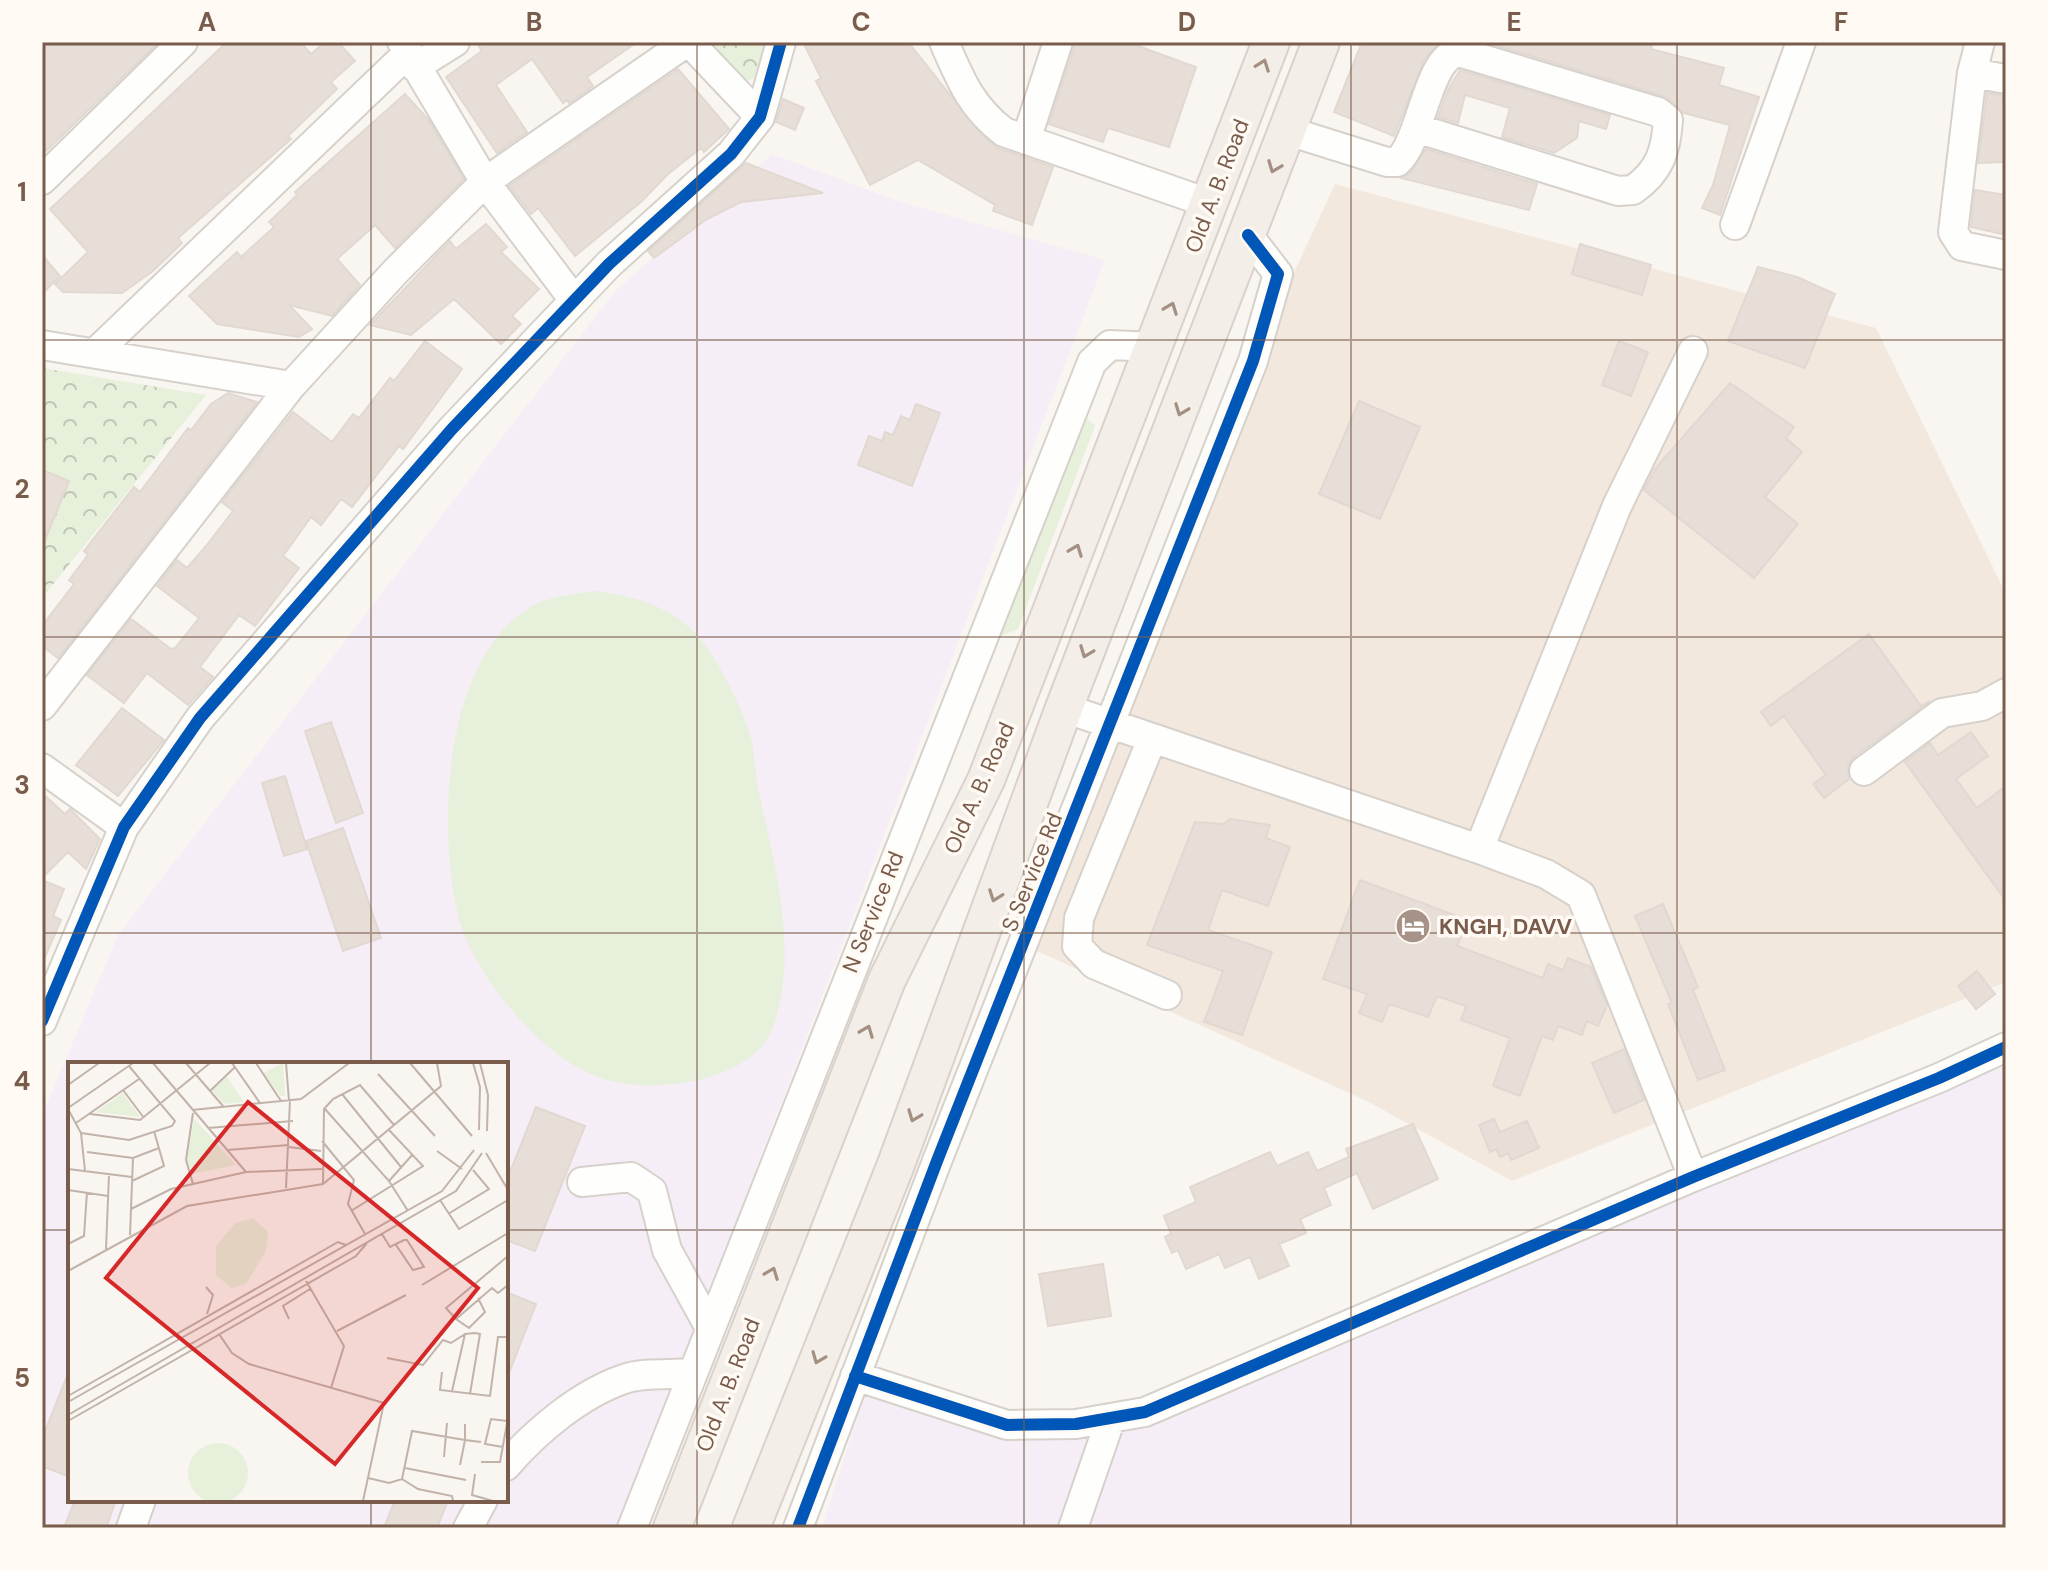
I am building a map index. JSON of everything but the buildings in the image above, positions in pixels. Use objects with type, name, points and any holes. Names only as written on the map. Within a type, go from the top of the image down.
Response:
[{"type":"main road","name":"Old A. B. Road","points":[[672,1528],[887,980],[986,780],[1271,42]]},
{"type":"main road","name":"Old A. B. Road","points":[[751,1528],[951,1017],[1064,708],[1321,42]]},
{"type":"street","points":[[42,180],[183,42]]},
{"type":"street","points":[[95,353],[408,54],[455,42]]},
{"type":"street","points":[[42,706],[51,677],[291,386],[395,272],[485,182],[688,42],[760,117]]},
{"type":"street","points":[[42,1021],[124,827],[200,718],[452,429],[609,264],[731,154],[760,117],[781,42]]},
{"type":"street","points":[[944,42],[966,94],[981,115],[1004,132],[1211,204]]},
{"type":"street","points":[[1026,140],[1058,42]]},
{"type":"street","points":[[1735,225],[1801,42]]},
{"type":"street","points":[[1980,42],[1972,73],[1953,232],[1962,246],[2006,255]]},
{"type":"street","points":[[1288,131],[1387,162],[1397,162],[1407,151],[1441,63],[1451,53],[1459,52],[1658,112],[1668,120],[1667,146],[1660,165],[1633,190],[1618,191],[1416,128]]},
{"type":"street","points":[[408,54],[485,182],[574,300]]},
{"type":"street","points":[[1972,73],[2006,79]]},
{"type":"street","name":"S Service Rd","points":[[798,1528],[1253,361],[1278,274],[1248,235]]},
{"type":"street","points":[[42,345],[291,386]]},
{"type":"street","name":"N Service Rd","points":[[632,1528],[1092,362],[1110,345],[1155,347]]},
{"type":"street","points":[[1479,849],[1617,506],[1693,351]]},
{"type":"street","points":[[1864,771],[1942,713],[1982,706],[2006,693]]},
{"type":"street","points":[[1064,708],[1479,849],[1546,874],[1581,895],[1693,1177]]},
{"type":"street","points":[[1152,739],[1079,918],[1077,946],[1094,964],[1167,995]]},
{"type":"street","points":[[42,768],[124,827]]},
{"type":"street","points":[[855,1376],[1007,1425],[1076,1424],[1145,1412],[1693,1177],[1939,1078],[2006,1047]]},
{"type":"street","points":[[582,1182],[631,1177],[652,1191],[667,1250],[710,1328]]},
{"type":"street","points":[[508,1464],[528,1441],[582,1402],[625,1378],[692,1373]]},
{"type":"street","points":[[1073,1528],[1111,1418]]},
{"type":"street","points":[[131,1528],[140,1502]]},
{"type":"street","points":[[468,1528],[482,1502]]},
{"type":"shaded area","points":[[772,154],[898,201],[1105,260],[618,1528],[42,1528],[42,1116],[118,935],[616,290]]},
{"type":"shaded area","points":[[1335,184],[1876,328],[2006,594],[2006,982],[1512,1181],[1367,1101],[1024,945],[1253,361]]},
{"type":"shaded area","points":[[2006,1047],[2006,1528],[822,1528],[869,1380],[1007,1425],[1145,1412]]},
{"type":"green space","points":[[689,42],[781,42],[773,72],[731,86]]},
{"type":"green space","points":[[42,368],[206,395],[42,598]]},
{"type":"green space","points":[[1074,406],[1095,426],[1018,629],[979,645]]},
{"type":"green space","points":[[593,591],[649,603],[674,616],[696,634],[726,678],[752,743],[782,907],[784,968],[781,998],[773,1027],[760,1048],[730,1069],[694,1081],[666,1085],[622,1083],[595,1076],[563,1058],[524,1024],[506,1003],[476,958],[458,915],[448,836],[449,791],[454,745],[464,702],[481,662],[504,629],[534,605],[555,597]]},
{"type":"cycle path","points":[[42,1021],[124,827],[200,718],[452,429],[609,264],[731,154],[760,117],[781,42]]},
{"type":"cycle path","points":[[798,1528],[937,1161],[1253,361],[1278,274],[1248,235]]},
{"type":"cycle path","points":[[855,1376],[1007,1425],[1076,1424],[1145,1412],[1693,1177],[1939,1078],[2006,1047]]},
{"type":"place","name":"KNGH, DAVV","points":[[1413,926]]}]
